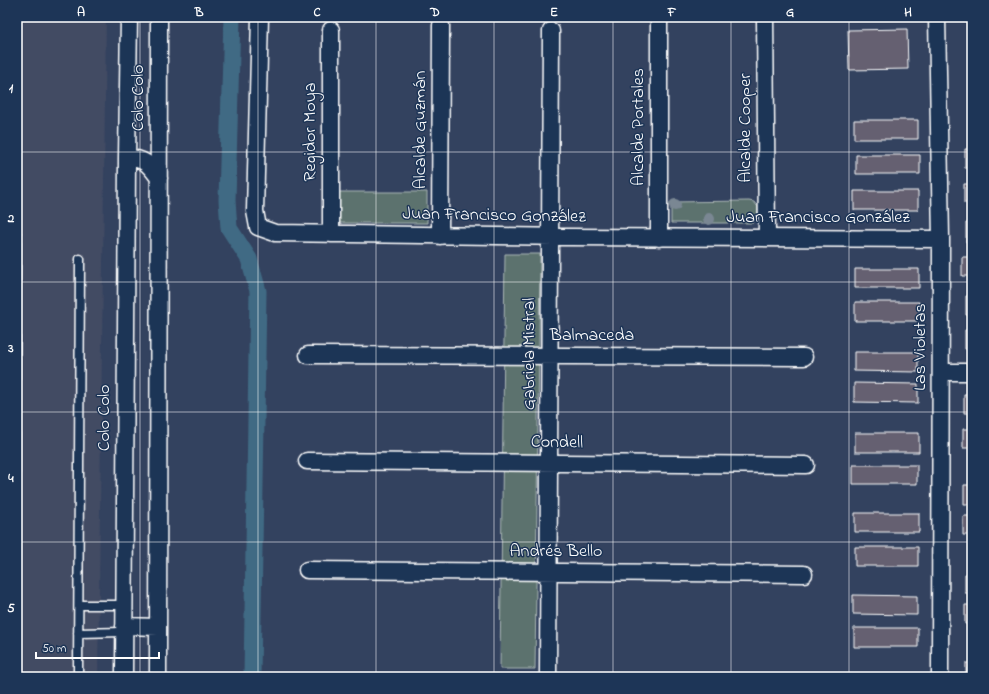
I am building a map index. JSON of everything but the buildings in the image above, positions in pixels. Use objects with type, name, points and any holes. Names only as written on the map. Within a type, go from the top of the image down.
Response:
[{"type":"street","name":"Colo Colo","points":[[124,677],[129,17]]},
{"type":"street","name":"Colo Colo","points":[[158,677],[159,17]]},
{"type":"street","name":"Juan Francisco González","points":[[260,17],[255,211],[258,227],[275,233],[660,238],[941,239]]},
{"type":"street","name":"Alcalde Portales","points":[[659,17],[660,238]]},
{"type":"street","name":"Alcalde Cooper","points":[[765,17],[767,238]]},
{"type":"street","name":"Las Violetas","points":[[937,17],[941,239],[940,677]]},
{"type":"street","name":"Alcalde Guzmán","points":[[440,236],[441,25]]},
{"type":"street","name":"Regidor Moya","points":[[331,30],[331,234]]},
{"type":"street","name":"Gabriela Mistral","points":[[548,677],[551,30]]},
{"type":"street","points":[[127,158],[138,159],[146,162],[159,178]]},
{"type":"street","name":"Balmaceda","points":[[308,355],[804,357]]},
{"type":"street","points":[[941,372],[972,372]]},
{"type":"street","name":"Condell","points":[[307,461],[806,466]]},
{"type":"street","name":"Andrés Bello","points":[[307,570],[804,574]]},
{"type":"street","points":[[124,629],[158,626]]},
{"type":"lane","points":[[78,677],[80,259]]},
{"type":"lane","points":[[78,605],[124,605]]},
{"type":"lane","points":[[78,633],[124,629]]},
{"type":"shaded area","points":[[17,17],[106,17],[98,677],[17,677]]},
{"type":"green space","points":[[339,192],[427,192],[427,223],[339,223]]},
{"type":"green space","points":[[671,202],[754,202],[758,207],[758,218],[753,223],[671,223]]},
{"type":"green space","points":[[505,254],[540,254],[535,669],[500,669]]},
{"type":"waterway","points":[[232,17],[227,200],[229,228],[249,259],[258,291],[252,677]]}]
